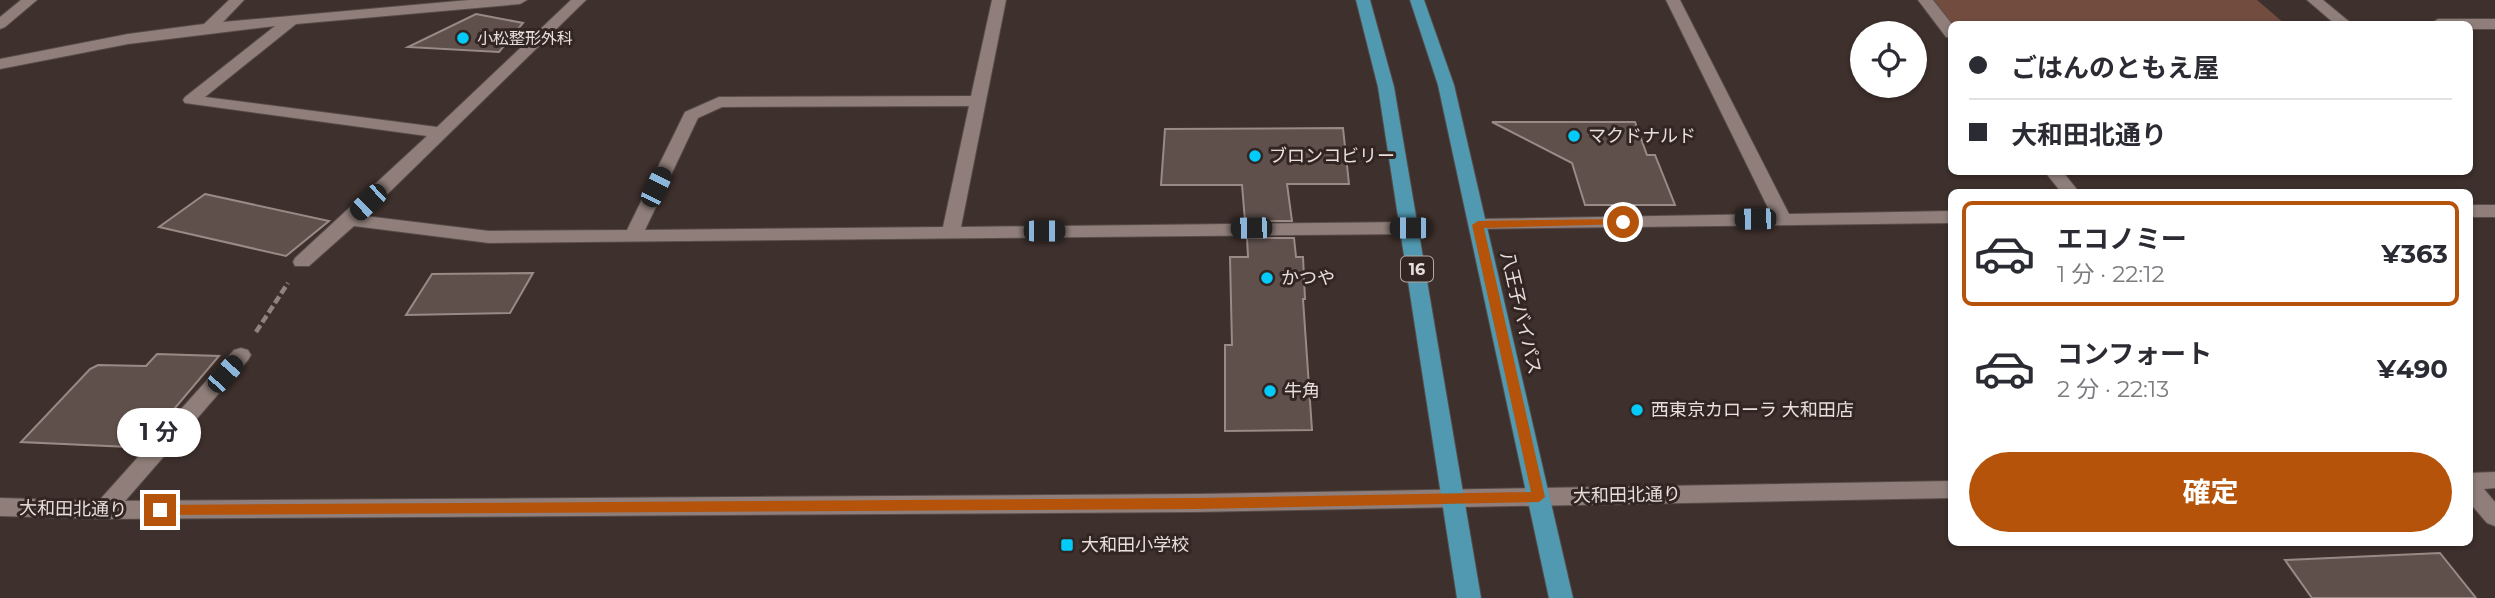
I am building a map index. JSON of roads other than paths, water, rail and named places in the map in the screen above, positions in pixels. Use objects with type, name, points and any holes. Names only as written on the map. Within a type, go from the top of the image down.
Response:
[{"type":"highway","name":"16","points":[[1363,0],[1386,87],[1469,598]]},
{"type":"highway","name":"八王子バイパス","points":[[1417,0],[1446,85],[1561,598]]},
{"type":"street","points":[[0,24],[30,0]]},
{"type":"street","points":[[210,26],[237,0]]},
{"type":"street","points":[[0,64],[131,37],[210,26],[290,21],[421,5],[520,0]]},
{"type":"street","points":[[302,262],[350,220],[579,0]]},
{"type":"street","points":[[951,231],[999,0]]},
{"type":"street","points":[[1672,0],[1782,219]]},
{"type":"street","points":[[1925,0],[1948,29]]},
{"type":"street","points":[[2314,0],[2340,21]]},
{"type":"street","points":[[290,21],[191,100],[441,133]]},
{"type":"street","points":[[2473,24],[2495,24]]},
{"type":"street","points":[[633,236],[691,115],[719,102],[979,101]]},
{"type":"street","points":[[2056,175],[2068,189]]},
{"type":"street","points":[[2473,211],[2495,211]]},
{"type":"street","points":[[1478,225],[1948,217]]},
{"type":"street","points":[[350,220],[489,237],[1410,228]]},
{"type":"street","points":[[104,510],[241,355]]},
{"type":"street","points":[[2473,481],[2495,480]]},
{"type":"street","name":"大和田北通り","points":[[0,507],[104,510],[1195,503],[1948,489]]},
{"type":"street","points":[[2473,492],[2495,517]]},
{"type":"place","name":"小松整形外科","points":[[463,38]]},
{"type":"place","name":"マクドナルド","points":[[1574,136]]},
{"type":"place","name":"ブロンコビリー","points":[[1255,156]]},
{"type":"place","name":"かつや","points":[[1267,278]]},
{"type":"place","name":"牛角","points":[[1270,391]]},
{"type":"place","name":"西東京カローラ 大和田店","points":[[1637,410]]},
{"type":"place","name":"大和田小学校","points":[[1067,545]]}]
